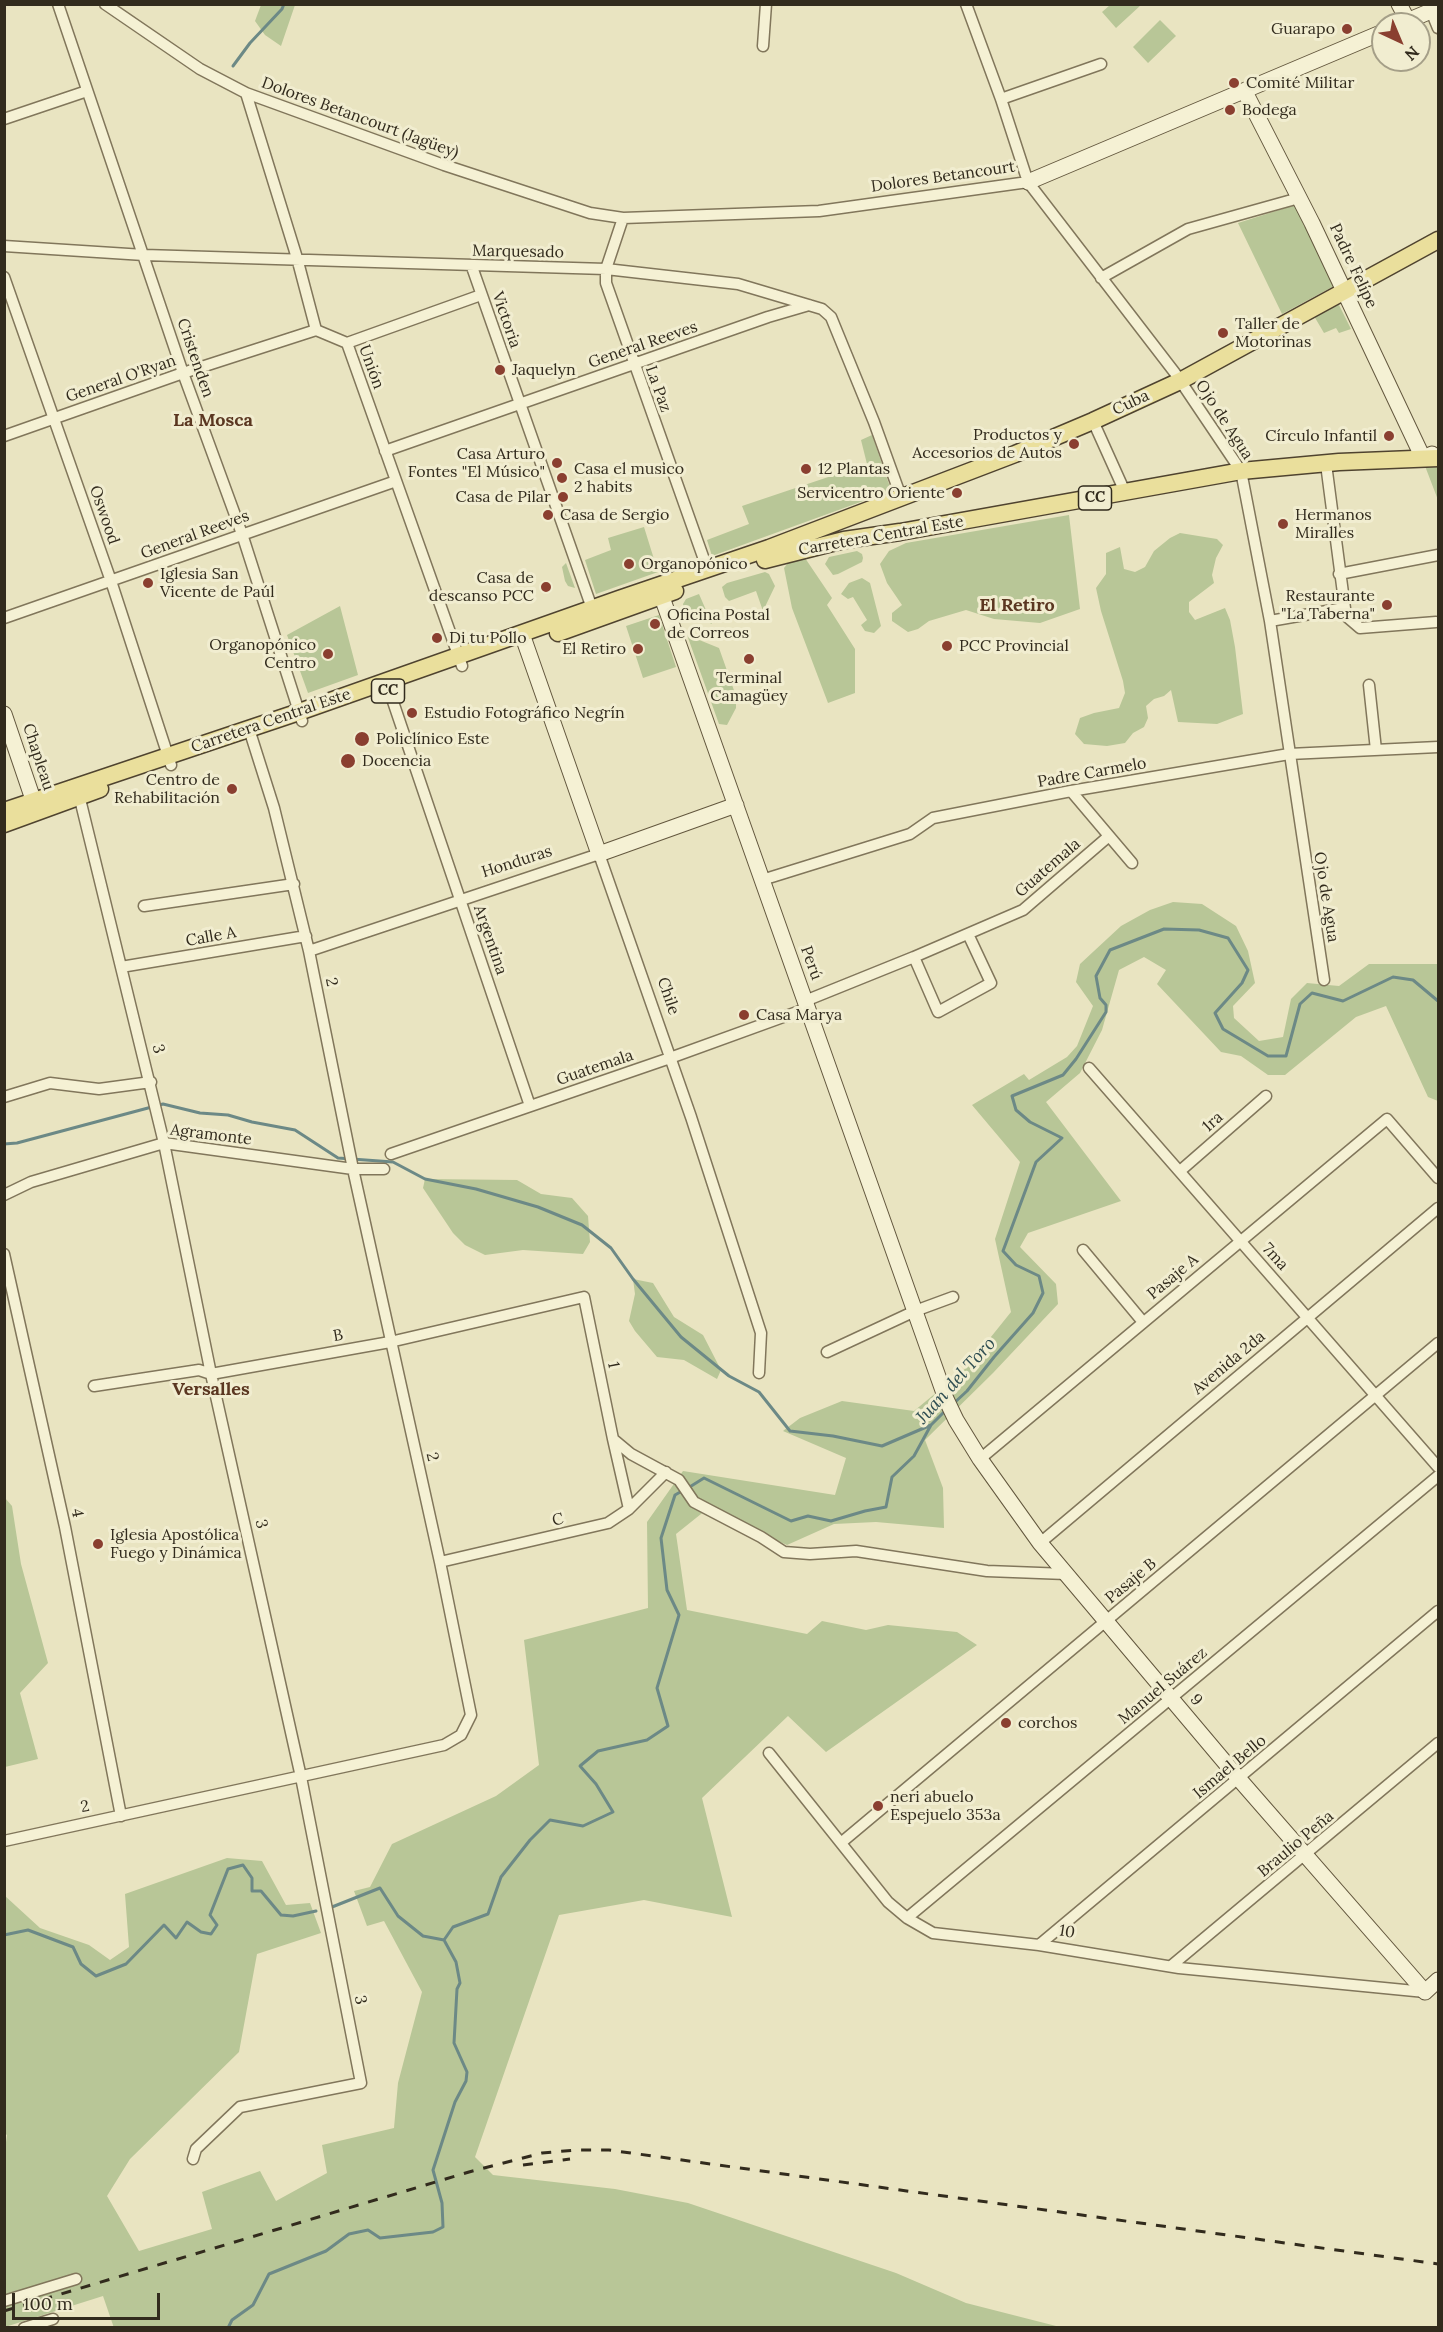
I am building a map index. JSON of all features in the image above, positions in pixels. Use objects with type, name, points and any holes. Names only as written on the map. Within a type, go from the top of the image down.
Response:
[{"type":"main road","name":"Cuba","points":[[808,533],[1093,421],[1180,381],[1438,240]]},
{"type":"main road","name":"Carretera Central Este","points":[[4,824],[35,806],[78,791],[300,717],[594,614],[662,597],[771,558],[844,540],[1241,471],[1433,456]]},
{"type":"main road","points":[[857,514],[866,537]]},
{"type":"main road","points":[[838,522],[844,540]]},
{"type":"main road","name":"Carretera Central Este","points":[[662,597],[707,568],[808,533]]},
{"type":"main road","name":"Carretera Central Este","points":[[4,810],[35,806]]},
{"type":"street","name":"Cristenden","points":[[58,4],[183,373],[242,534],[300,717]]},
{"type":"street","name":"Dolores Betancourt (Jagüey)","points":[[105,4],[200,69],[246,93],[444,165],[590,213],[623,218]]},
{"type":"street","name":"Ojo de Agua","points":[[966,4],[1001,99],[1028,182],[1180,381],[1241,471],[1270,621],[1324,981]]},
{"type":"street","points":[[763,46],[768,5]]},
{"type":"street","points":[[1435,9],[1438,28]]},
{"type":"street","name":"Dolores Betancourt","points":[[623,218],[819,212],[1028,182],[1371,37]]},
{"type":"street","points":[[1001,99],[1101,64]]},
{"type":"street","points":[[4,119],[87,91]]},
{"type":"street","name":"Padre Felipe","points":[[1245,92],[1344,290],[1433,456]]},
{"type":"street","points":[[246,93],[297,258],[316,330]]},
{"type":"street","points":[[1101,278],[1188,229],[1299,198]]},
{"type":"street","name":"La Paz","points":[[623,218],[606,269],[606,283],[707,568]]},
{"type":"street","name":"Marquesado","points":[[4,246],[144,255],[297,258],[472,267],[606,269],[738,284],[822,309],[831,317],[874,422],[901,497]]},
{"type":"street","name":"Victoria","points":[[472,267],[594,614]]},
{"type":"street","name":"Oswood","points":[[4,277],[55,418],[170,760]]},
{"type":"street","points":[[347,343],[481,295]]},
{"type":"street","name":"General Reeves","points":[[385,451],[768,317],[810,305]]},
{"type":"street","name":"General O'Ryan","points":[[4,436],[183,373],[316,330]]},
{"type":"street","name":"Unión","points":[[316,330],[347,343],[460,661]]},
{"type":"street","points":[[1093,421],[1125,492]]},
{"type":"street","points":[[1326,464],[1346,616],[1360,628],[1436,622]]},
{"type":"street","name":"General Reeves","points":[[4,618],[396,481]]},
{"type":"street","points":[[1339,574],[1438,555]]},
{"type":"street","name":"Perú","points":[[662,597],[946,1399],[956,1419]]},
{"type":"street","points":[[1270,621],[1344,608]]},
{"type":"street","name":"Chile","points":[[524,639],[670,1058],[761,1333],[759,1373]]},
{"type":"street","points":[[1369,685],[1376,750]]},
{"type":"street","name":"Argentina","points":[[388,686],[530,1106]]},
{"type":"street","name":"Chapleau","points":[[4,714],[35,806]]},
{"type":"street","name":"2","points":[[4,1841],[444,1745],[461,1734],[471,1715],[440,1562],[353,1169],[306,936],[274,808],[250,734]]},
{"type":"street","name":"Padre Carmelo","points":[[762,880],[910,834],[933,818],[1071,791],[1289,754],[1438,747]]},
{"type":"street","name":"3","points":[[78,791],[151,1082],[212,1374],[301,1777],[361,2083],[240,2107],[196,2149],[193,2159]]},
{"type":"street","points":[[1071,791],[1132,863]]},
{"type":"street","name":"Honduras","points":[[309,951],[599,854],[736,805]]},
{"type":"street","name":"Guatemala","points":[[391,1154],[670,1058],[806,1004],[1023,910],[1109,836]]},
{"type":"street","points":[[144,906],[294,884]]},
{"type":"street","points":[[914,957],[938,1012],[991,983],[968,934]]},
{"type":"street","name":"Calle A","points":[[121,967],[306,936]]},
{"type":"street","name":"7ma","points":[[1089,1068],[1377,1394],[1438,1467]]},
{"type":"street","points":[[4,1097],[51,1083],[99,1089],[151,1082]]},
{"type":"street","name":"1ra","points":[[1180,1171],[1266,1095]]},
{"type":"street","name":"Pasaje A","points":[[980,1459],[1387,1119],[1438,1178]]},
{"type":"street","name":"Agramonte","points":[[4,1195],[31,1182],[164,1143],[353,1169],[384,1169]]},
{"type":"street","name":"Avenida 2da","points":[[1040,1543],[1438,1208]]},
{"type":"street","points":[[1083,1250],[1143,1322]]},
{"type":"street","name":"4","points":[[4,1254],[65,1527],[121,1816]]},
{"type":"street","name":"B","points":[[94,1386],[199,1370],[212,1374],[390,1342],[584,1297]]},
{"type":"street","name":"1","points":[[584,1297],[628,1509]]},
{"type":"street","points":[[827,1352],[915,1311],[953,1297]]},
{"type":"street","name":"Pasaje B","points":[[842,1842],[1438,1343]]},
{"type":"street","name":"9","points":[[956,1419],[980,1459],[1040,1543],[1305,1856],[1432,1993]]},
{"type":"street","points":[[613,1439],[631,1454],[666,1472],[683,1485],[694,1502],[761,1537],[784,1552],[810,1554],[856,1551],[987,1570],[1066,1574]]},
{"type":"street","name":"C","points":[[440,1562],[608,1523],[628,1509],[666,1472]]},
{"type":"street","name":"Manuel Suárez","points":[[907,1918],[1438,1476]]},
{"type":"street","name":"Ismael Bello","points":[[1039,1945],[1438,1611]]},
{"type":"street","name":"Braulio Peña","points":[[1171,1966],[1438,1743]]},
{"type":"street","name":"10","points":[[769,1753],[888,1902],[907,1918],[933,1933],[1039,1945],[1171,1966],[1432,1993]]},
{"type":"street","points":[[1432,1993],[1438,1980]]},
{"type":"street","points":[[4,2301],[76,2279]]},
{"type":"street","points":[[24,2328],[53,2319]]},
{"type":"green space","points":[[261,5],[295,5],[281,46],[265,35],[255,21]]},
{"type":"green space","points":[[1110,5],[1141,5],[1116,28],[1102,12]]},
{"type":"green space","points":[[1160,20],[1176,36],[1148,63],[1133,47]]},
{"type":"green space","points":[[1295,205],[1336,285],[1282,314],[1238,223]]},
{"type":"green space","points":[[1338,303],[1351,329],[1339,333],[1336,328],[1324,333],[1314,316]]},
{"type":"green space","points":[[872,435],[890,487],[888,492],[712,556],[707,540],[749,524],[742,506],[867,464],[861,440]]},
{"type":"green space","points":[[1425,466],[1438,467],[1438,500]]},
{"type":"green space","points":[[1069,515],[1080,609],[1040,623],[994,619],[966,610],[929,621],[918,629],[908,632],[892,621],[892,613],[902,605],[887,583],[880,564],[889,551],[906,543]]},
{"type":"green space","points":[[644,527],[658,572],[596,594],[585,560],[611,550],[608,538]]},
{"type":"green space","points":[[1180,533],[1217,539],[1223,545],[1216,558],[1212,575],[1214,583],[1189,602],[1189,612],[1195,620],[1225,608],[1230,620],[1235,647],[1243,714],[1217,724],[1178,722],[1171,690],[1146,706],[1148,718],[1144,727],[1133,733],[1125,743],[1107,746],[1084,744],[1075,734],[1080,718],[1119,708],[1125,693],[1096,588],[1106,574],[1106,553],[1120,547],[1124,569],[1135,572],[1145,567],[1154,551]]},
{"type":"green space","points":[[857,551],[862,554],[862,562],[838,574],[833,575],[825,564],[829,557]]},
{"type":"green space","points":[[805,558],[832,598],[827,605],[855,649],[855,693],[828,703],[792,608],[784,568],[788,563]]},
{"type":"green space","points":[[566,563],[575,588],[568,586],[565,581],[562,567]]},
{"type":"green space","points":[[765,572],[769,574],[775,586],[763,611],[756,591],[729,601],[725,597],[722,587],[727,583]]},
{"type":"green space","points":[[862,578],[870,583],[881,626],[874,633],[865,631],[861,625],[867,620],[853,597],[848,599],[841,594],[849,583]]},
{"type":"green space","points":[[699,594],[712,624],[684,611],[683,604],[686,599]]},
{"type":"green space","points":[[340,606],[358,675],[308,693],[287,635]]},
{"type":"green space","points":[[659,615],[676,667],[643,678],[626,626]]},
{"type":"green space","points":[[687,635],[719,648],[736,696],[736,708],[727,725],[719,724]]},
{"type":"green space","points":[[1173,902],[1202,904],[1236,926],[1248,951],[1255,983],[1233,1006],[1234,1018],[1259,1041],[1283,1037],[1291,999],[1307,983],[1339,986],[1369,964],[1438,964],[1438,1101],[1428,1097],[1386,1006],[1356,1017],[1285,1075],[1268,1075],[1241,1056],[1221,1052],[1157,984],[1166,970],[1144,957],[1119,970],[1102,1030],[1080,1073],[1046,1102],[1121,1201],[1028,1233],[1020,1247],[1056,1284],[1058,1304],[925,1440],[943,1488],[944,1528],[876,1522],[834,1524],[787,1545],[706,1510],[676,1534],[687,1610],[807,1634],[822,1621],[866,1630],[888,1625],[957,1632],[977,1645],[826,1752],[788,1716],[702,1798],[732,1917],[644,1900],[559,1915],[475,2157],[493,2175],[615,2189],[688,2203],[896,2273],[966,2303],[1060,2327],[114,2328],[103,2296],[5,2327],[4,2156],[7,2135],[4,2133],[4,1895],[40,1928],[89,1945],[110,1960],[129,1947],[125,1894],[227,1858],[262,1861],[286,1905],[310,1903],[321,1933],[257,1954],[239,2052],[130,2159],[107,2196],[139,2251],[212,2229],[202,2192],[260,2171],[276,2201],[327,2173],[322,2145],[394,2128],[398,2083],[422,1992],[384,1921],[367,1926],[354,1891],[370,1887],[392,1844],[496,1796],[539,1765],[524,1640],[648,1608],[647,1522],[683,1471],[835,1495],[846,1458],[783,1431],[800,1418],[842,1401],[914,1411],[966,1368],[1011,1312],[995,1239],[1020,1162],[972,1105],[1024,1074],[1029,1080],[1067,1057],[1077,1046],[1093,1006],[1076,982],[1080,964],[1121,926],[1150,910]]},
{"type":"green space","points":[[425,1179],[517,1180],[541,1194],[572,1198],[588,1216],[590,1242],[583,1254],[523,1250],[485,1255],[465,1245],[453,1233],[423,1188]]},
{"type":"green space","points":[[633,1279],[653,1283],[674,1317],[703,1335],[721,1370],[717,1379],[684,1360],[657,1357],[635,1331],[629,1321],[635,1294]]},
{"type":"green space","points":[[5,1498],[12,1506],[21,1564],[48,1663],[20,1693],[38,1759],[5,1767]]},
{"type":"waterway","points":[[233,66],[284,4]]},
{"type":"waterway","name":"Juan del Toro","points":[[953,1404],[967,1391],[1033,1313],[1043,1293],[1039,1276],[1016,1265],[1003,1251],[1036,1162],[1062,1138],[1030,1122],[1016,1110],[1012,1096],[1063,1075],[1076,1059],[1106,1012],[1106,1005],[1100,998],[1096,976],[1110,950],[1164,929],[1199,930],[1228,938],[1248,970],[1242,983],[1215,1013],[1223,1029],[1268,1056],[1286,1056],[1300,1004],[1312,993],[1343,1001],[1393,977],[1413,980],[1438,1001]]},
{"type":"waterway","points":[[4,1144],[17,1143],[163,1104],[295,1130],[338,1158],[393,1162],[425,1179],[476,1189],[538,1207],[582,1225],[611,1248],[633,1279],[681,1337],[729,1376],[759,1392],[790,1431],[833,1436],[882,1446],[931,1425]]},
{"type":"waterway","name":"Juan del Toro","points":[[688,1488],[704,1478],[791,1521],[808,1516],[831,1521],[886,1507],[892,1477],[914,1456],[931,1425],[946,1410]]},
{"type":"waterway","name":"Juan del Toro","points":[[444,1940],[453,1927],[488,1914],[501,1877],[530,1840],[550,1820],[583,1826],[613,1812],[596,1784],[580,1766],[598,1751],[647,1740],[668,1726],[657,1688],[679,1615],[667,1590],[661,1538],[675,1495],[682,1491]]},
{"type":"waterway","points":[[4,1935],[28,1930],[73,1947],[81,1964],[96,1976],[126,1964],[164,1925],[176,1938],[187,1922],[201,1932],[211,1934],[217,1925],[210,1915],[228,1869],[243,1865],[252,1878],[252,1891],[261,1891],[281,1915],[293,1916],[316,1911]]},
{"type":"waterway","points":[[332,1907],[380,1888],[398,1916],[423,1936],[444,1940]]},
{"type":"waterway","name":"Juan del Toro","points":[[228,2328],[232,2320],[253,2305],[269,2274],[326,2251],[349,2234],[368,2230],[380,2238],[433,2232],[443,2227],[442,2203],[433,2170],[455,2102],[466,2081],[467,2072],[454,2043],[457,1989],[460,1983],[456,1962],[444,1940]]},
{"type":"railway","points":[[4,2311],[469,2172],[542,2153],[576,2150],[609,2150],[1438,2264]]},
{"type":"railway","points":[[523,2165],[570,2159]]},
{"type":"place","name":"Guarapo","points":[[1347,29]]},
{"type":"place","name":"Comité Militar","points":[[1234,83]]},
{"type":"place","name":"Bodega","points":[[1230,110]]},
{"type":"place","name":"Taller de Motorinas","points":[[1223,333]]},
{"type":"place","name":"Jaquelyn","points":[[500,370]]},
{"type":"place","name":"Círculo Infantil","points":[[1389,436]]},
{"type":"place","name":"Productos y Accesorios de Autos","points":[[1074,444]]},
{"type":"place","name":"Casa Arturo Fontes \"El Músico\"","points":[[557,463]]},
{"type":"place","name":"12 Plantas","points":[[806,469]]},
{"type":"place","name":"Casa el musico 2 habits","points":[[562,478]]},
{"type":"place","name":"Servicentro Oriente","points":[[957,493]]},
{"type":"place","name":"Casa de Pilar","points":[[563,497]]},
{"type":"place","name":"Casa de Sergio","points":[[548,515]]},
{"type":"place","name":"Hermanos Miralles","points":[[1283,524]]},
{"type":"place","name":"Organopónico","points":[[629,564]]},
{"type":"place","name":"Iglesia San Vicente de Paúl","points":[[148,583]]},
{"type":"place","name":"Casa de descanso PCC","points":[[546,587]]},
{"type":"place","name":"Restaurante \"La Taberna\"","points":[[1387,605]]},
{"type":"place","name":"Oficina Postal de Correos","points":[[655,624]]},
{"type":"place","name":"Di tu Pollo","points":[[437,638]]},
{"type":"place","name":"PCC Provincial","points":[[947,646]]},
{"type":"place","name":"El Retiro","points":[[638,649]]},
{"type":"place","name":"Organopónico Centro","points":[[328,654]]},
{"type":"place","name":"Terminal Camagüey","points":[[749,659]]},
{"type":"place","name":"Estudio Fotográfico Negrín","points":[[412,713]]},
{"type":"place","name":"Policlínico Este","points":[[362,739]]},
{"type":"place","name":"Docencia","points":[[348,761]]},
{"type":"place","name":"Centro de Rehabilitación","points":[[232,789]]},
{"type":"place","name":"Casa Marya","points":[[744,1015]]},
{"type":"place","name":"Iglesia Apostólica Fuego y Dinámica","points":[[98,1544]]},
{"type":"place","name":"corchos","points":[[1006,1723]]},
{"type":"place","name":"neri abuelo Espejuelo 353a","points":[[878,1806]]},
{"type":"district","name":"La Mosca","points":[[213,421]]},
{"type":"district","name":"El Retiro","points":[[1017,606]]},
{"type":"district","name":"Versalles","points":[[211,1390]]}]
